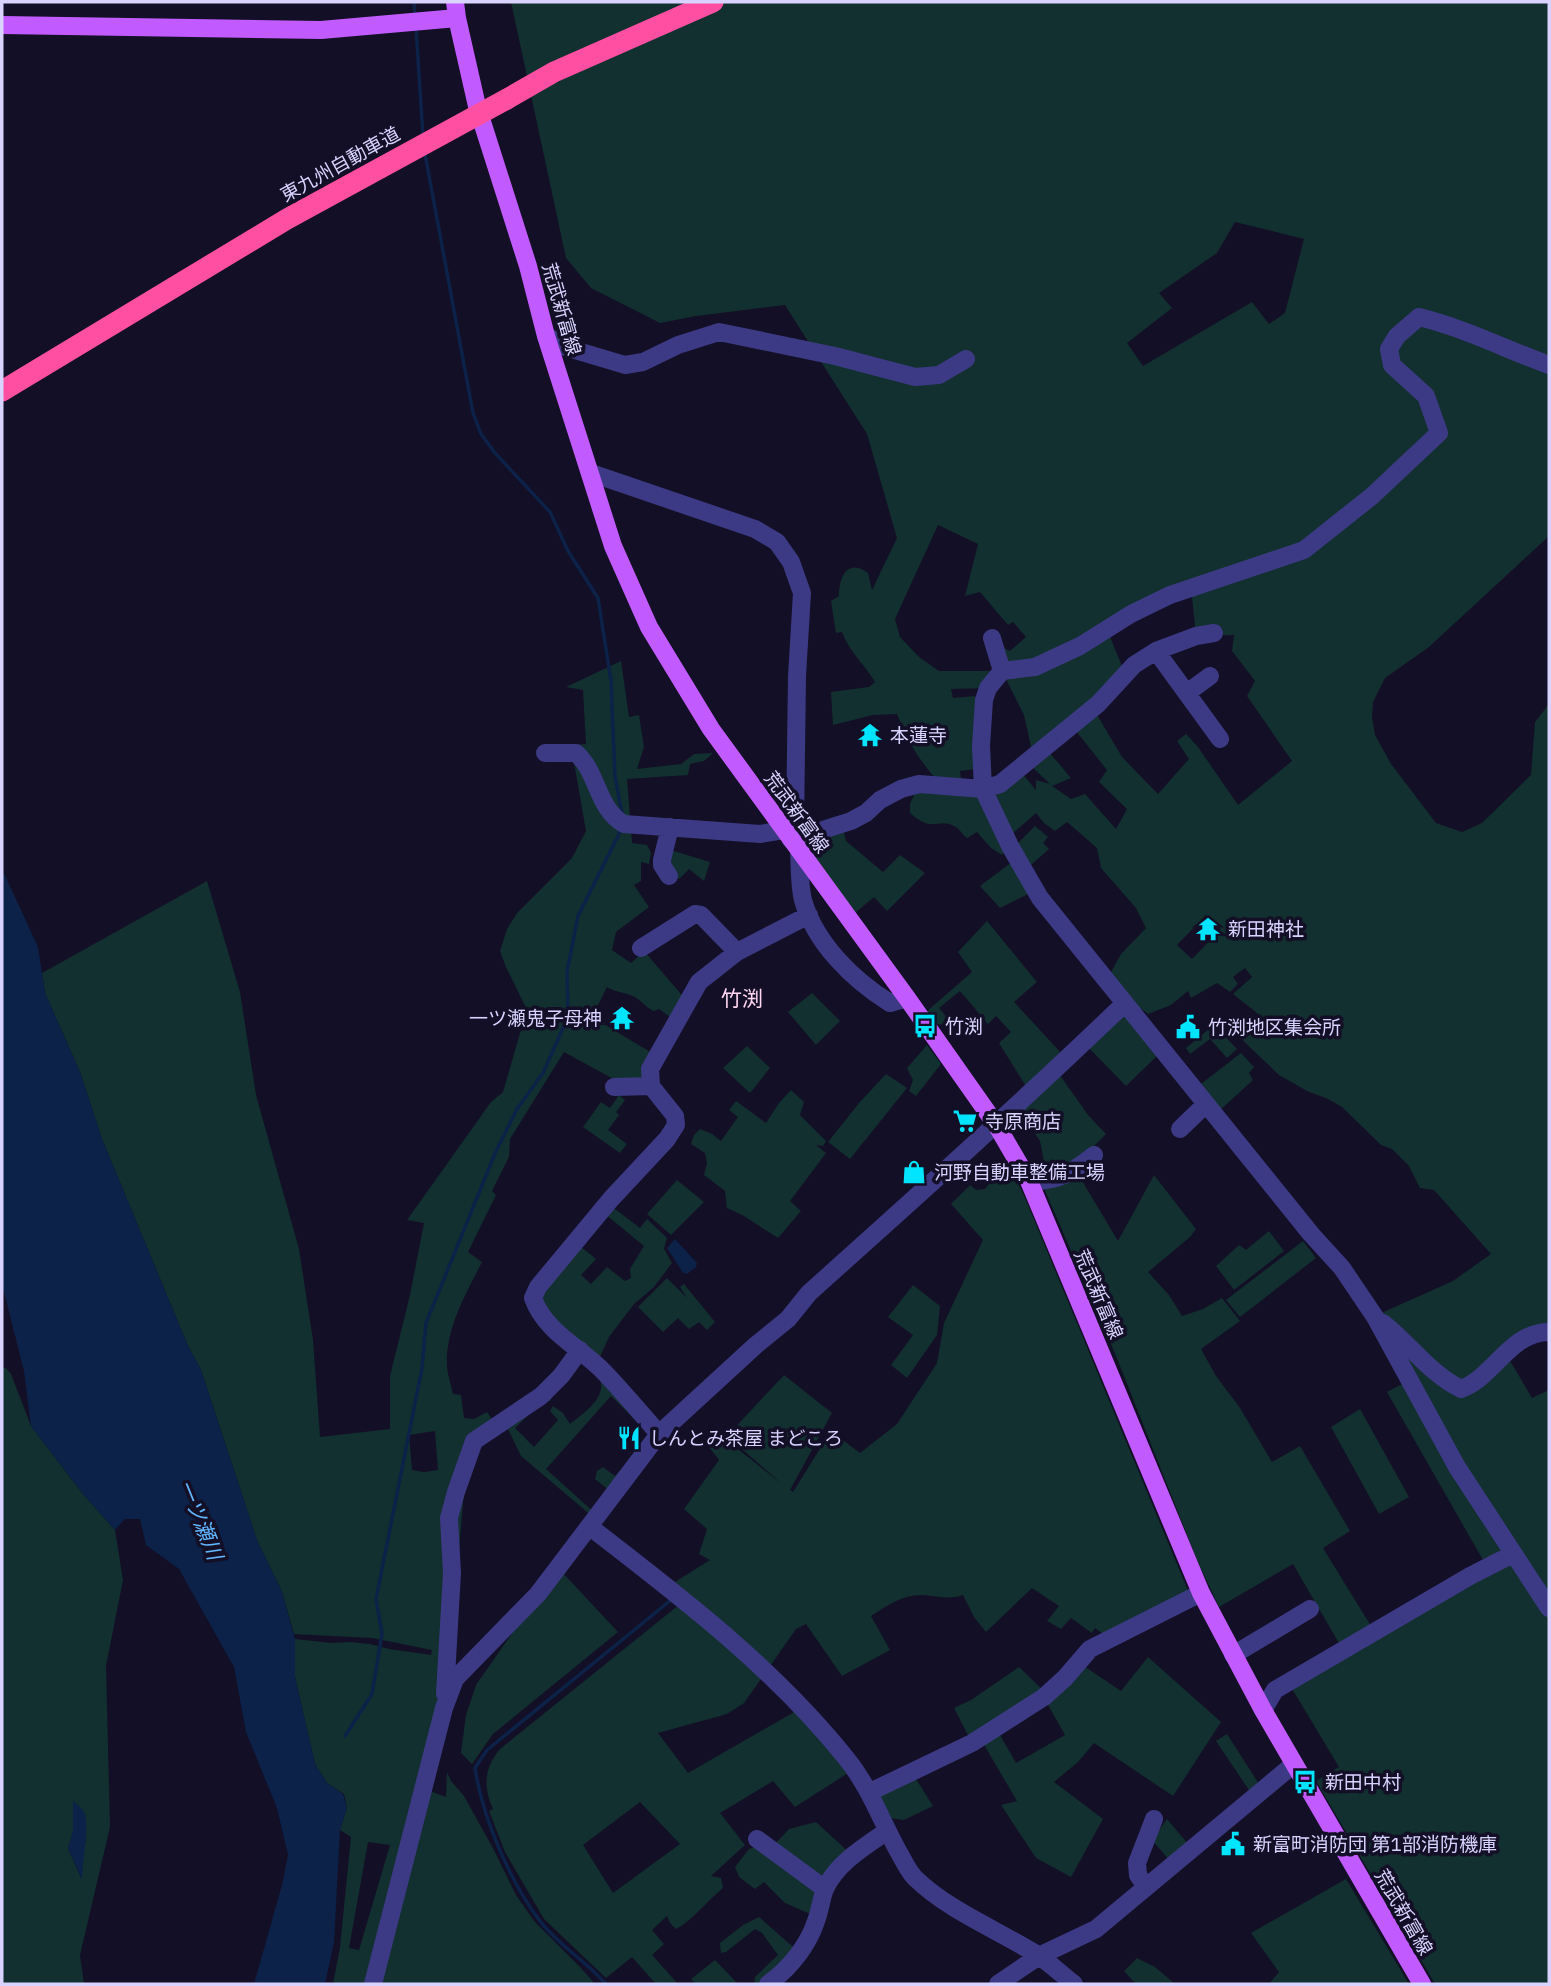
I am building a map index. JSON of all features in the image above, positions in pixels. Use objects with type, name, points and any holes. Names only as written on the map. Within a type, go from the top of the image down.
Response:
[{"type":"highway","name":"東九州自動車道","points":[[2,391],[286,219],[554,72],[713,2]]},
{"type":"main road","name":"荒武新富線","points":[[2,26],[321,30],[456,10],[477,106],[528,266],[546,336],[613,546],[649,626],[711,729],[907,998],[996,1126],[1029,1181],[1200,1593],[1263,1710],[1422,1984]]},
{"type":"street","points":[[1549,365],[1473,334],[1419,317],[1403,330],[1389,349],[1392,365],[1426,396],[1439,433],[1372,496],[1304,550],[1170,595],[1131,614],[1080,646],[1035,667],[1002,671],[988,688],[984,700],[981,747],[984,789],[1010,846],[1040,898],[1342,1268],[1375,1317],[1457,1467],[1549,1608]]},
{"type":"street","points":[[546,336],[568,348],[625,365],[643,362],[678,345],[719,331],[835,356],[915,377],[939,375],[966,359]]},
{"type":"street","points":[[591,473],[755,529],[776,542],[791,562],[802,593],[797,676],[795,826],[791,840],[802,898],[820,935],[850,974],[890,1003],[907,998]]},
{"type":"street","points":[[545,753],[576,753],[585,761],[612,817],[624,824],[760,834],[791,840],[851,821],[866,813],[880,800],[901,789],[919,784],[984,789],[1000,784],[1098,704],[1134,664],[1156,651],[1196,636],[1214,634]]},
{"type":"street","points":[[992,638],[1002,671]]},
{"type":"street","points":[[1156,651],[1220,739]]},
{"type":"street","points":[[1187,693],[1210,676]]},
{"type":"street","points":[[669,876],[662,860],[670,827]]},
{"type":"street","points":[[641,948],[695,914],[701,915],[737,952]]},
{"type":"street","points":[[659,1434],[603,1371],[559,1335],[538,1312],[533,1298],[538,1287],[611,1199],[667,1139],[676,1125],[675,1116],[651,1086],[650,1069],[699,982],[737,952],[809,915]]},
{"type":"street","points":[[373,1984],[444,1708],[455,1679],[538,1594],[659,1434],[788,1319],[809,1293],[996,1126],[1124,1004]]},
{"type":"street","points":[[614,1087],[651,1086]]},
{"type":"street","points":[[1180,1129],[1206,1104]]},
{"type":"street","points":[[1029,1181],[1048,1181],[1063,1176],[1094,1155]]},
{"type":"street","points":[[1375,1317],[1395,1332],[1429,1367],[1461,1389],[1474,1384],[1522,1339],[1549,1332]]},
{"type":"street","points":[[444,1708],[452,1573],[449,1518],[474,1441],[541,1396],[561,1376],[580,1350]]},
{"type":"street","points":[[590,1527],[685,1600],[766,1672],[847,1759],[870,1792],[887,1831],[913,1876],[947,1904],[1039,1956],[1074,1984]]},
{"type":"street","points":[[1263,1710],[1275,1690],[1470,1576],[1513,1554]]},
{"type":"street","points":[[870,1792],[972,1743],[1044,1697],[1090,1649],[1200,1593]]},
{"type":"street","points":[[1233,1655],[1310,1609]]},
{"type":"street","points":[[998,1984],[1039,1956],[1096,1928],[1294,1764]]},
{"type":"street","points":[[1146,1887],[1138,1875],[1137,1863],[1154,1819]]},
{"type":"street","points":[[768,1984],[783,1973],[800,1952],[816,1923],[825,1889],[835,1873],[852,1855],[887,1831]]},
{"type":"street","points":[[757,1839],[825,1889]]},
{"type":"green space","points":[[511,2],[1549,2],[1549,536],[1429,647],[1385,678],[1373,702],[1372,718],[1375,735],[1391,764],[1436,823],[1462,832],[1482,823],[1531,775],[1535,722],[1549,704],[1549,1342],[1543,1332],[1506,1354],[1532,1398],[1549,1390],[1549,1600],[1474,1485],[1379,1314],[1453,1281],[1491,1254],[1434,1190],[1420,1188],[1409,1166],[1392,1149],[1381,1145],[1342,1107],[1279,1075],[1236,1034],[1250,1020],[1268,1029],[1272,1025],[1233,994],[1252,977],[1245,968],[1233,977],[1238,984],[1230,992],[1217,983],[1191,998],[1188,991],[1171,1005],[1148,1014],[1124,996],[1110,974],[1121,954],[1146,928],[1136,908],[1101,868],[1097,848],[1067,822],[1055,831],[1036,813],[1011,835],[993,795],[1021,772],[1036,790],[1036,780],[1050,784],[1031,766],[1049,752],[1071,778],[1052,786],[1071,799],[1085,794],[1116,829],[1127,809],[1099,782],[1107,770],[1072,726],[1033,756],[1024,715],[1002,671],[988,688],[951,689],[953,698],[975,696],[976,769],[960,771],[961,779],[936,779],[914,748],[897,714],[873,715],[833,725],[831,692],[869,687],[875,682],[848,645],[842,632],[836,633],[831,601],[839,596],[843,576],[850,569],[861,569],[868,573],[872,590],[897,538],[867,434],[785,305],[660,323],[591,288],[566,258]],"holes":[[[1235,222],[1304,239],[1285,313],[1269,324],[1252,302],[1143,366],[1127,343],[1172,308],[1159,293],[1217,253]],[[938,525],[978,544],[965,596],[980,592],[1008,625],[1013,622],[1026,637],[1010,651],[1004,648],[1002,671],[939,671],[919,657],[900,637],[895,619]],[[1191,587],[1196,636],[1234,635],[1232,651],[1255,681],[1247,696],[1292,761],[1238,805],[1186,734],[1177,741],[1189,759],[1158,794],[1122,757],[1093,708],[1125,674],[1107,629]],[[1204,914],[1221,929],[1192,959],[1177,945]]]},
{"type":"green space","points":[[621,661],[629,717],[639,715],[644,747],[637,769],[681,764],[694,754],[713,753],[704,761],[690,764],[688,775],[627,779],[632,843],[647,845],[651,853],[649,864],[641,862],[641,881],[634,885],[649,907],[616,932],[612,950],[631,963],[644,951],[687,1001],[676,1021],[659,1009],[651,1010],[635,997],[607,987],[594,1013],[607,1026],[657,1056],[651,1086],[628,1087],[564,1052],[510,1139],[509,1157],[492,1191],[496,1195],[468,1252],[482,1262],[453,1326],[447,1353],[447,1370],[453,1394],[461,1395],[464,1418],[474,1419],[487,1412],[497,1426],[474,1441],[464,1490],[449,1676],[439,1706],[369,1984],[333,1984],[340,1947],[351,1837],[340,1830],[347,1808],[344,1794],[327,1783],[315,1764],[295,1677],[295,1639],[370,1644],[431,1655],[432,1650],[372,1638],[294,1634],[282,1592],[257,1540],[201,1370],[188,1346],[102,1139],[80,1072],[45,993],[42,973],[207,881],[240,992],[256,1095],[299,1249],[313,1340],[320,1437],[390,1429],[390,1376],[424,1223],[407,1220],[491,1102],[503,1092],[520,1033],[527,1022],[526,1008],[500,951],[507,929],[517,913],[572,858],[586,831],[571,745],[586,744],[583,690],[566,687]],"holes":[[[435,1431],[438,1470],[412,1470],[409,1435]],[[368,1842],[390,1845],[359,1950],[349,1948]]]},
{"type":"green space","points":[[919,784],[983,789],[1010,846],[1002,855],[991,848],[977,832],[967,838],[958,828],[948,824],[924,823],[918,819],[910,813],[910,804]]},
{"type":"green space","points":[[842,825],[846,841],[883,872],[900,855],[925,873],[887,911],[874,897],[854,914],[799,838]]},
{"type":"green space","points":[[1035,826],[1048,837],[1043,843],[1049,849],[1031,865],[1018,843]]},
{"type":"green space","points":[[664,848],[710,862],[704,881],[689,869],[679,879],[665,871]]},
{"type":"green space","points":[[1012,862],[1030,893],[1000,908],[980,886]]},
{"type":"green space","points":[[987,921],[1037,982],[1014,1002],[1063,1055],[1027,1088],[999,1043],[1011,1032],[996,1016],[988,1024],[960,991],[939,1008],[950,1021],[947,1025],[935,1024],[926,1012],[972,972],[958,952]]},
{"type":"green space","points":[[812,993],[840,1021],[816,1045],[788,1012]]},
{"type":"green space","points":[[1122,1013],[1158,1055],[1126,1086],[1086,1045]]},
{"type":"green space","points":[[1214,1025],[1237,1049],[1227,1058],[1210,1039],[1190,1054],[1186,1048]]},
{"type":"green space","points":[[927,1045],[941,1064],[916,1096],[909,1091],[913,1080],[907,1068]]},
{"type":"green space","points":[[747,1046],[770,1068],[750,1093],[723,1068]]},
{"type":"green space","points":[[1241,1053],[1254,1067],[1249,1073],[1253,1080],[1218,1112],[1197,1087]]},
{"type":"green space","points":[[886,1074],[907,1088],[850,1159],[828,1142]]},
{"type":"green space","points":[[1059,1074],[1088,1115],[1106,1134],[1075,1169],[1118,1241],[1154,1175],[1196,1229],[1148,1272],[1169,1295],[1182,1316],[1203,1309],[1222,1298],[1240,1321],[1201,1349],[1272,1462],[1300,1446],[1350,1531],[1323,1548],[1374,1631],[1487,1567],[1387,1392],[1404,1383],[1508,1556],[1549,1618],[1549,1984],[1435,1984],[1316,1781],[1339,1767],[1288,1682],[1343,1650],[1293,1564],[1219,1607],[1197,1560],[1114,1351],[1041,1181],[1048,1181],[1040,1141],[1020,1112]]},
{"type":"green space","points":[[791,1090],[804,1102],[800,1115],[826,1141],[823,1146],[816,1145],[826,1153],[790,1201],[801,1211],[778,1238],[727,1208],[725,1191],[704,1175],[707,1163],[705,1153],[691,1144],[700,1129],[721,1141],[738,1117],[729,1110],[736,1101],[766,1123]]},
{"type":"green space","points":[[619,1095],[625,1100],[616,1112],[619,1115],[608,1130],[627,1144],[620,1153],[583,1127],[601,1102],[610,1108]]},
{"type":"green space","points":[[1006,1163],[1023,1193],[1191,1598],[1110,1639],[1095,1628],[1092,1633],[1071,1618],[1061,1629],[1047,1621],[1059,1606],[1032,1588],[986,1632],[974,1617],[963,1595],[909,1596],[871,1616],[890,1650],[842,1676],[806,1624],[796,1629],[744,1703],[727,1714],[658,1733],[688,1773],[796,1711],[848,1773],[795,1807],[773,1781],[720,1813],[745,1845],[711,1876],[721,1878],[723,1888],[676,1929],[667,1916],[652,1930],[664,1944],[652,1955],[678,1984],[656,1984],[632,1957],[606,1978],[544,1919],[505,1852],[489,1811],[493,1809],[487,1785],[491,1763],[500,1749],[685,1600],[667,1587],[710,1560],[699,1554],[707,1529],[684,1509],[719,1460],[709,1447],[712,1439],[724,1438],[782,1484],[727,1436],[784,1375],[832,1413],[790,1490],[793,1492],[831,1431],[860,1453],[897,1424],[937,1363],[944,1323],[983,1240],[951,1204],[970,1185],[976,1190],[985,1189]],"holes":[[[640,1802],[680,1844],[613,1893],[583,1845]]]},
{"type":"green space","points":[[677,1180],[704,1202],[671,1235],[647,1214]]},
{"type":"green space","points":[[610,1208],[640,1228],[647,1219],[667,1238],[664,1249],[672,1263],[654,1287],[634,1304],[609,1337],[598,1361],[542,1309],[542,1290],[580,1246],[596,1259],[581,1275],[591,1284],[607,1267],[625,1281],[631,1278],[630,1269],[644,1246],[605,1214]]},
{"type":"green space","points":[[1269,1231],[1284,1251],[1234,1290],[1216,1266],[1239,1245],[1246,1250]]},
{"type":"green space","points":[[1303,1241],[1316,1258],[1240,1317],[1226,1300]]},
{"type":"green space","points":[[667,1278],[687,1298],[680,1287],[684,1284],[715,1322],[707,1330],[699,1322],[689,1329],[678,1318],[663,1332],[638,1307]]},
{"type":"green space","points":[[913,1285],[940,1306],[937,1335],[907,1378],[891,1365],[913,1335],[888,1317]]},
{"type":"green space","points":[[2,1368],[6,1368],[11,1374],[31,1426],[83,1494],[115,1530],[123,1580],[106,1666],[110,1827],[80,1955],[84,1984],[2,1984]],"holes":[[[73,1801],[86,1838],[83,1855],[81,1878],[68,1848],[73,1831]]]},
{"type":"green space","points":[[598,1375],[656,1434],[611,1492],[595,1479],[597,1471],[603,1467],[615,1476],[649,1434],[611,1396],[546,1469],[596,1514],[593,1517],[521,1456],[504,1421],[556,1389],[550,1401],[541,1403],[515,1428],[534,1447],[558,1420],[550,1411],[553,1406],[563,1413],[570,1424],[594,1403],[601,1390]]},
{"type":"green space","points":[[1360,1409],[1409,1497],[1379,1514],[1331,1427]]},
{"type":"green space","points":[[562,1572],[618,1632],[493,1734],[472,1764],[461,1753],[466,1715],[476,1685],[520,1622]]},
{"type":"green space","points":[[1148,1657],[1221,1722],[1173,1796],[1094,1743],[1078,1762],[1054,1782],[1103,1819],[1071,1877],[1036,1858],[1001,1805],[1017,1801],[980,1738],[972,1743],[954,1708],[971,1700],[1019,1667],[1047,1694],[1078,1662],[1121,1691]],"holes":[[[1044,1698],[1065,1735],[1016,1763],[996,1728]]]},
{"type":"green space","points":[[1227,1734],[1259,1784],[1249,1790],[1216,1741]]},
{"type":"green space","points":[[911,1771],[933,1806],[904,1820],[889,1818],[874,1790]]},
{"type":"green space","points":[[447,1772],[464,1796],[516,1895],[535,1922],[595,1984],[377,1984],[427,1790],[446,1797]]},
{"type":"green space","points":[[1167,1819],[1189,1845],[1170,1861],[1152,1840]]},
{"type":"green space","points":[[816,1822],[852,1855],[817,1917],[785,1903],[764,1882],[755,1889],[739,1877],[735,1867],[749,1849],[758,1846],[770,1849],[789,1829]]},
{"type":"green space","points":[[1346,1879],[1409,1984],[1269,1984],[1279,1972],[1251,1933]]},
{"type":"green space","points":[[759,1917],[800,1953],[768,1984],[754,1984],[755,1977],[778,1955],[762,1933],[755,1929],[721,1953],[720,1943],[743,1925]]},
{"type":"green space","points":[[1137,1958],[1155,1967],[1175,1984],[1136,1984],[1124,1971]]},
{"type":"green space","points":[[715,1960],[738,1984],[696,1984],[691,1979]]},
{"type":"water","name":"一ツ瀬川","points":[[2,869],[38,947],[45,993],[80,1072],[102,1139],[188,1346],[201,1370],[257,1540],[282,1592],[295,1639],[295,1677],[315,1764],[327,1783],[343,1794],[347,1808],[340,1830],[334,1942],[325,1984],[254,1984],[288,1855],[277,1808],[246,1732],[234,1667],[179,1569],[146,1545],[140,1519],[125,1519],[115,1530],[83,1494],[31,1426],[24,1371],[2,1284]]},
{"type":"water","points":[[675,1239],[697,1263],[687,1274],[683,1273],[667,1248]]},
{"type":"water","points":[[73,1800],[83,1810],[86,1818],[82,1880],[68,1848],[73,1831]]},
{"type":"waterway","points":[[414,2],[415,17]]},
{"type":"waterway","points":[[416,28],[423,136]]},
{"type":"waterway","points":[[425,154],[473,413],[481,434],[495,453],[550,512],[568,551],[598,598],[611,681],[615,777],[622,813]]},
{"type":"waterway","points":[[345,1736],[372,1694],[382,1634],[376,1599],[422,1368],[426,1323],[496,1151],[517,1109],[543,1073],[568,1017],[567,972],[578,916],[622,828]]},
{"type":"waterway","points":[[606,1984],[547,1930],[518,1887],[491,1827],[475,1768],[487,1750],[671,1600]]},
{"type":"place","name":"本蓮寺","points":[[870,735]]},
{"type":"place","name":"新田神社","points":[[1208,929]]},
{"type":"place","name":"一ツ瀬鬼子母神","points":[[622,1018]]},
{"type":"place","name":"竹渕","points":[[925,1026]]},
{"type":"place","name":"竹渕地区集会所","points":[[1188,1027]]},
{"type":"place","name":"寺原商店","points":[[965,1121]]},
{"type":"place","name":"河野自動車整備工場","points":[[914,1172]]},
{"type":"place","name":"しんとみ茶屋 まどころ","points":[[629,1438]]},
{"type":"place","name":"新田中村","points":[[1305,1782]]},
{"type":"place","name":"新富町消防団 第1部消防機庫","points":[[1233,1844]]},
{"type":"district","name":"竹渕","points":[[742,999]]}]
